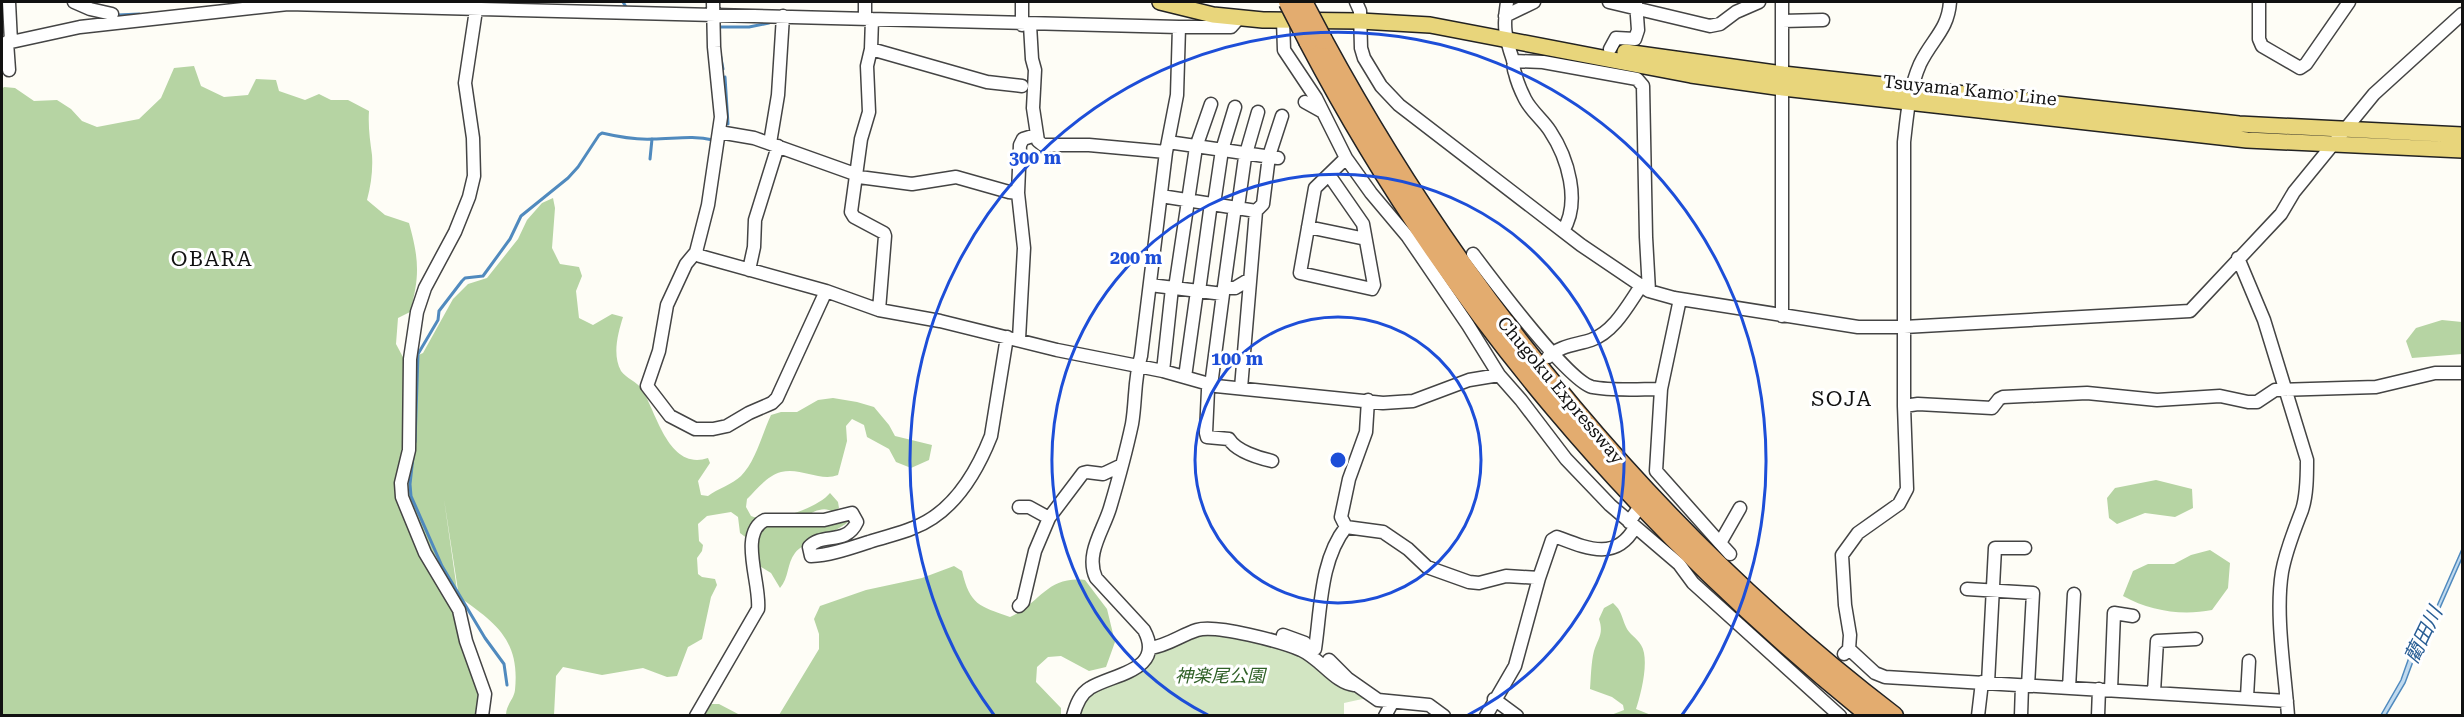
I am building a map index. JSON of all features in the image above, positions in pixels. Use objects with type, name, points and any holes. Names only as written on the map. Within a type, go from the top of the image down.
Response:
[{"type":"highway","name":"Chugoku Expressway","points":[[1288,2],[1316,40],[1414,195],[1480,291],[1562,395],[1641,484],[1729,573],[1786,626],[1894,716]]},
{"type":"highway","name":"Chugoku Expressway","points":[[1302,2],[1316,40],[1364,140],[1431,245],[1474,307],[1549,402],[1636,500],[1725,590],[1775,636],[1871,716]]},
{"type":"main road","name":"Tsuyama Kamo Line","points":[[1167,3],[1213,15],[1239,18],[1430,25],[1610,49],[1783,81]]},
{"type":"main road","name":"Tsuyama Kamo Line","points":[[1505,36],[1691,75],[1783,81],[1910,95],[2239,124],[2463,135]]},
{"type":"main road","name":"Tsuyama Kamo Line","points":[[1910,95],[2247,140],[2463,150]]},
{"type":"street","points":[[9,2],[7,43],[9,70]]},
{"type":"street","points":[[74,2],[90,9],[111,13],[166,19],[268,4],[421,5],[476,10],[575,7],[713,16],[783,16],[1026,25],[1231,27],[1239,18]]},
{"type":"street","points":[[714,2],[713,16],[721,117],[708,205],[696,252],[686,264],[667,305],[659,351],[647,386],[670,416],[695,429],[727,426],[772,403],[777,398],[826,291]]},
{"type":"street","points":[[865,2],[871,50],[867,66],[869,112],[861,139],[851,212],[854,217],[884,233],[885,236],[879,310]]},
{"type":"street","points":[[1022,2],[1035,70],[1032,100],[1036,135],[1038,141],[1043,145],[1196,147],[1274,157]]},
{"type":"street","points":[[1356,2],[1364,58],[1389,96],[1563,231],[1645,289],[1680,299],[1858,327],[1904,327],[2190,311],[2281,214],[2294,192],[2374,94],[2463,14]]},
{"type":"street","points":[[1507,2],[1504,16],[1505,36],[1514,72],[1525,100],[1552,133],[1560,146],[1566,164],[1572,194],[1567,225],[1563,231]]},
{"type":"street","points":[[1504,16],[1534,2]]},
{"type":"street","points":[[1610,2],[1636,4],[1710,26],[1720,24],[1734,7],[1759,2]]},
{"type":"street","points":[[1782,2],[1782,316]]},
{"type":"street","points":[[1950,2],[1949,18],[1943,30],[1932,41],[1910,95],[1904,142],[1904,406],[1907,489],[1899,504],[1858,533],[1842,555],[1845,604],[1850,635],[1846,652],[1875,673],[1885,677],[2287,701]]},
{"type":"street","points":[[2259,2],[2259,39],[2262,46],[2300,68],[2306,64],[2349,2]]},
{"type":"street","points":[[1610,49],[1616,38],[1635,39],[1638,30],[1636,4]]},
{"type":"street","points":[[476,10],[465,83],[473,138],[474,176],[469,197],[455,232],[425,288],[417,312],[410,359],[408,450],[401,483],[402,497],[425,553],[459,610],[466,641],[485,694],[482,716]]},
{"type":"street","points":[[7,43],[111,13]]},
{"type":"street","points":[[749,270],[754,247],[755,220],[774,144],[783,16]]},
{"type":"street","points":[[1282,20],[1284,50],[1316,98],[1347,158],[1371,193],[1408,237],[1499,375],[1515,384],[1566,459],[1679,564],[1693,583],[1815,688],[1840,716]]},
{"type":"street","points":[[1782,21],[1822,20]]},
{"type":"street","points":[[1073,716],[1083,694],[1090,688],[1121,677],[1136,668],[1146,657],[1150,648],[1144,630],[1096,578],[1092,569],[1095,546],[1106,522],[1132,423],[1167,147],[1178,87],[1179,27]]},
{"type":"street","points":[[871,50],[987,82],[1022,86]]},
{"type":"street","points":[[1513,61],[1543,62],[1637,79],[1641,82],[1645,289],[1604,333],[1592,340],[1563,347],[1549,356]]},
{"type":"street","points":[[1305,102],[1323,112]]},
{"type":"street","points":[[1162,371],[1196,147],[1211,104]]},
{"type":"street","points":[[1185,377],[1222,150],[1235,107]]},
{"type":"street","points":[[1258,112],[1246,153],[1237,207],[1209,384],[1206,433],[1207,437],[1229,439],[1232,444],[1247,452],[1272,461]]},
{"type":"street","points":[[1240,388],[1256,211],[1263,204],[1282,116]]},
{"type":"street","points":[[719,132],[774,144],[855,175],[912,184],[956,177],[1018,193]]},
{"type":"street","points":[[696,716],[758,609],[759,599],[752,548],[752,533],[757,524],[765,520],[824,520],[852,513],[857,522],[854,528],[843,537],[813,542],[809,547],[811,556],[850,548],[913,528],[931,519],[950,504],[963,489],[991,436],[1013,338],[1024,248],[1018,193],[1020,145],[1023,140],[1036,135]]},
{"type":"street","points":[[1329,175],[1363,224],[1374,285],[1372,289],[1300,273],[1315,188],[1347,158]]},
{"type":"street","points":[[1161,196],[1256,211]]},
{"type":"street","points":[[1308,227],[1365,237]]},
{"type":"street","points":[[696,252],[717,262],[826,291],[879,310],[1162,371],[1209,384],[1383,403],[1413,401],[1469,380],[1499,375]]},
{"type":"street","points":[[1473,254],[1549,356],[1582,383],[1593,387],[1661,389]]},
{"type":"street","points":[[2238,258],[2264,320],[2304,448],[2307,475],[2302,509],[2286,549],[2282,574],[2280,600],[2288,716]]},
{"type":"street","points":[[1150,285],[1198,291],[1224,291],[1235,288],[1250,279]]},
{"type":"street","points":[[1680,299],[1661,389],[1656,479],[1668,483],[1730,554]]},
{"type":"street","points":[[1904,406],[1918,404],[1992,408],[2003,397],[2087,393],[2157,400],[2220,396],[2257,402],[2276,390],[2376,387],[2435,373],[2463,374]]},
{"type":"street","points":[[1346,527],[1341,516],[1349,479],[1366,432],[1368,400]]},
{"type":"street","points":[[1019,606],[1023,602],[1035,551],[1049,518],[1083,473],[1102,474],[1122,465]]},
{"type":"street","points":[[1019,507],[1029,507],[1049,518]]},
{"type":"street","points":[[1720,543],[1740,508]]},
{"type":"street","points":[[1486,716],[1515,666],[1552,540],[1557,537],[1590,549],[1606,549],[1618,546],[1626,540],[1634,521]]},
{"type":"street","points":[[1346,527],[1383,532],[1408,549],[1427,567],[1469,582],[1479,583],[1506,576],[1539,578]]},
{"type":"street","points":[[1315,649],[1328,565],[1337,539],[1346,527]]},
{"type":"street","points":[[1978,716],[1985,683],[1995,548],[2025,548]]},
{"type":"street","points":[[1967,589],[2033,594],[2021,716]]},
{"type":"street","points":[[2069,688],[2074,594]]},
{"type":"street","points":[[2098,716],[2105,689],[2114,614],[2133,616]]},
{"type":"street","points":[[1150,648],[1160,647],[1199,630],[1225,630],[1301,650],[1329,669],[1340,681],[1354,685]]},
{"type":"street","points":[[1283,635],[1315,649],[1354,685],[1378,700],[1429,705],[1444,716]]},
{"type":"street","points":[[2154,692],[2157,641],[2196,639]]},
{"type":"street","points":[[2247,697],[2249,661]]},
{"type":"street","points":[[1494,699],[1517,716]]},
{"type":"street","points":[[1385,716],[1392,703]]},
{"type":"green space","points":[[194,66],[201,86],[224,97],[248,95],[256,79],[276,80],[279,91],[305,100],[319,94],[331,100],[348,100],[369,111],[372,166],[367,200],[385,215],[409,223],[415,247],[417,278],[410,312],[398,318],[396,344],[405,361],[423,353],[453,299],[468,284],[487,278],[518,239],[527,220],[542,203],[553,198],[555,208],[552,248],[560,264],[579,267],[582,276],[576,291],[579,318],[593,325],[612,314],[623,317],[616,351],[618,365],[626,376],[642,389],[666,438],[674,448],[683,456],[695,460],[708,458],[710,463],[698,481],[701,495],[708,496],[741,476],[755,455],[771,415],[781,412],[797,412],[818,400],[833,398],[874,407],[895,436],[932,445],[929,460],[911,468],[896,462],[889,449],[867,437],[864,425],[852,419],[846,426],[847,441],[838,475],[824,477],[788,471],[771,476],[762,483],[747,499],[746,507],[751,516],[770,518],[793,514],[824,499],[830,493],[838,502],[839,508],[833,512],[826,509],[819,510],[805,517],[846,519],[848,522],[799,549],[792,557],[780,588],[771,573],[758,565],[752,542],[740,533],[738,517],[731,512],[707,516],[698,524],[699,541],[703,545],[697,558],[698,574],[715,579],[717,585],[711,597],[702,639],[688,647],[677,676],[667,677],[643,668],[602,675],[563,667],[556,676],[554,715],[506,715],[515,690],[514,658],[503,634],[484,615],[459,597],[444,499],[458,597],[456,621],[462,648],[489,715],[2,716],[2,89],[4,87],[15,88],[34,101],[57,100],[71,109],[82,121],[97,127],[139,119],[161,98],[174,68]]},
{"type":"green space","points":[[2442,320],[2462,322],[2462,354],[2412,358],[2406,341],[2416,328]]},
{"type":"green space","points":[[2156,480],[2192,489],[2193,508],[2175,517],[2145,513],[2117,524],[2109,518],[2107,498],[2115,488]]},
{"type":"green space","points":[[2210,550],[2230,563],[2228,588],[2212,610],[2166,611],[2123,596],[2133,571],[2148,564],[2174,564],[2191,555]]},
{"type":"green space","points":[[954,566],[962,571],[969,591],[977,603],[1010,617],[1052,586],[1072,580],[1085,580],[1107,609],[1115,642],[1106,667],[1089,671],[1061,656],[1048,657],[1037,667],[1036,682],[1061,708],[1061,715],[779,715],[819,649],[819,634],[814,619],[820,606],[866,590],[922,578]]},
{"type":"green space","points":[[1613,603],[1620,611],[1627,629],[1644,651],[1644,677],[1636,709],[1651,715],[1611,715],[1624,710],[1623,705],[1612,697],[1590,689],[1593,656],[1601,632],[1599,619],[1604,608]]},
{"type":"green space","name":"神楽尾公園","points":[[1219,634],[1291,648],[1367,698],[1344,703],[1344,715],[1077,716],[1082,704],[1093,692],[1130,677],[1161,650],[1185,640]]},
{"type":"green space","points":[[711,704],[719,704],[740,715],[705,715]]},
{"type":"water","points":[[2462,549],[2462,558],[2435,619],[2424,632],[2405,683],[2386,715],[2381,715],[2401,680],[2417,635],[2437,606]]},
{"type":"waterway","points":[[623,2],[626,7]]},
{"type":"waterway","points":[[118,15],[139,14]]},
{"type":"waterway","points":[[717,27],[749,27],[769,23]]},
{"type":"waterway","points":[[720,53],[723,69]]},
{"type":"waterway","points":[[725,77],[728,124]]},
{"type":"waterway","points":[[415,442],[418,354],[438,320],[439,311],[465,278],[483,276],[510,239],[521,216],[568,178],[599,135],[602,133],[640,139],[690,137],[713,140]]},
{"type":"waterway","points":[[650,159],[652,139]]},
{"type":"waterway","points":[[413,457],[411,496],[442,566],[485,638],[504,664],[507,685]]},
{"type":"district","name":"OBARA","points":[[212,259]]},
{"type":"district","name":"SOJA","points":[[1842,399]]},
{"type":"water label","name":"藺田川","points":[[2423,635]]}]
